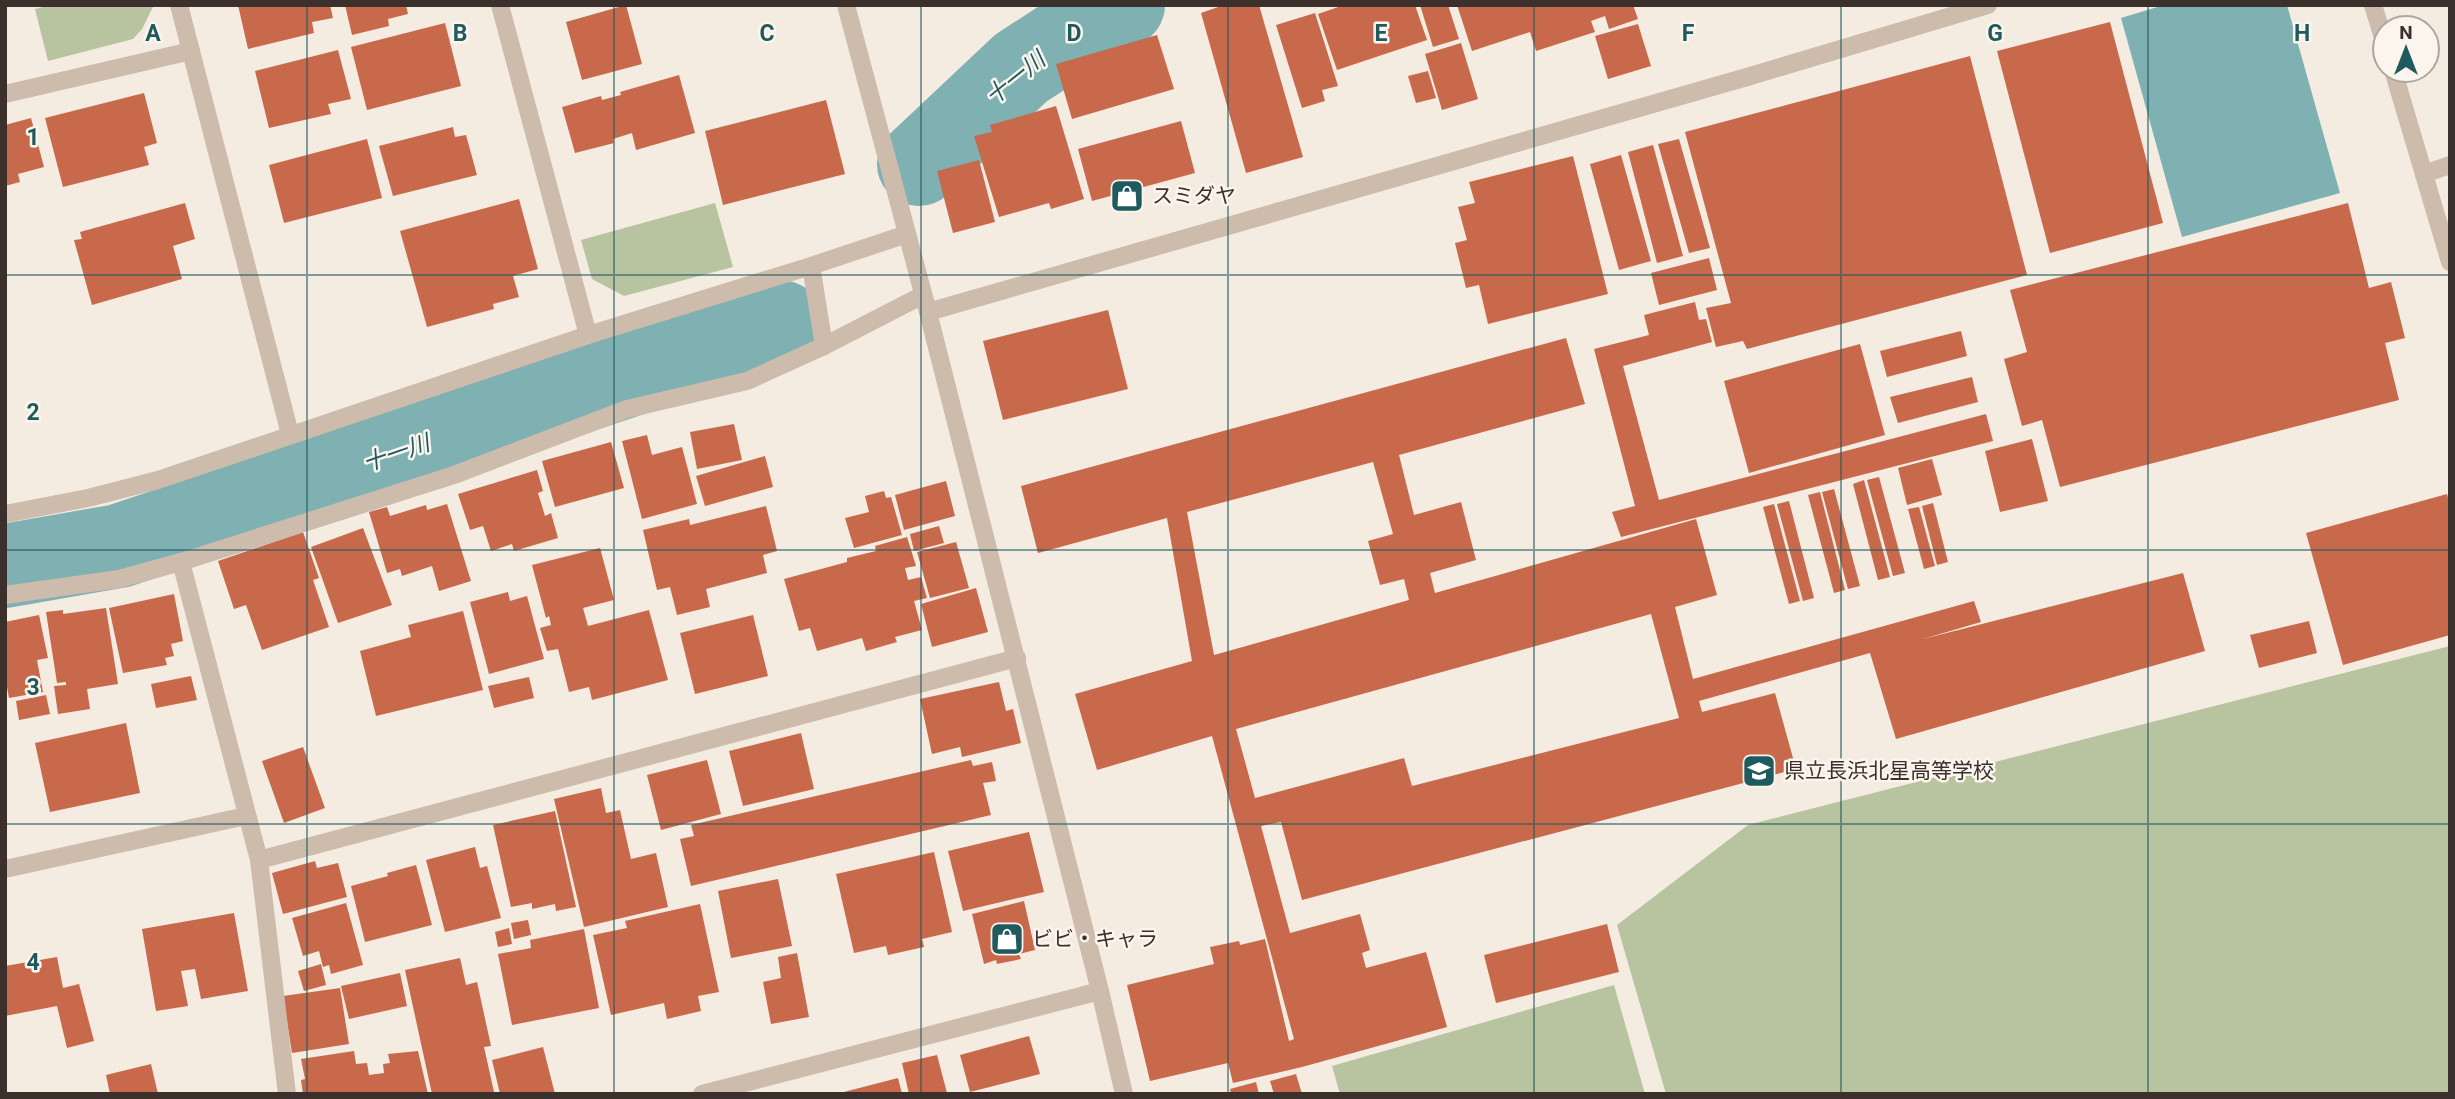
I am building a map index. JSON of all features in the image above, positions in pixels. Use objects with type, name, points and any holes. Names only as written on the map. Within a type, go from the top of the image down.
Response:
[{"type":"street","points":[[179,5],[290,434]]},
{"type":"street","points":[[500,5],[588,334]]},
{"type":"street","points":[[846,5],[1017,658],[1124,1094]]},
{"type":"street","points":[[5,595],[119,579],[181,562],[454,475],[627,410],[747,381],[822,338],[926,303],[1747,77],[1988,5]]},
{"type":"street","points":[[5,94],[191,51]]},
{"type":"street","points":[[2397,84],[2450,262]]},
{"type":"street","points":[[2424,174],[2450,165]]},
{"type":"street","points":[[5,514],[88,498],[158,480],[588,334],[907,234]]},
{"type":"street","points":[[811,266],[822,338]]},
{"type":"street","points":[[181,562],[259,860],[287,1094]]},
{"type":"street","points":[[259,860],[1017,658]]},
{"type":"street","points":[[5,869],[246,816]]},
{"type":"street","points":[[702,1094],[1100,991]]},
{"type":"green space","points":[[51,5],[154,5],[142,29],[133,39],[48,61],[35,9]]},
{"type":"green space","points":[[715,203],[733,267],[624,296],[592,279],[581,240]]},
{"type":"green space","points":[[2450,646],[2450,1094],[1666,1094],[1617,925],[1748,825]]},
{"type":"green space","points":[[1614,985],[1645,1094],[1340,1094],[1332,1066]]},
{"type":"water","points":[[2164,5],[2287,5],[2340,193],[2182,237],[2121,18]]},
{"type":"building","points":[[238,5],[330,5],[333,18],[312,22],[314,33],[248,49]]},
{"type":"building","points":[[345,5],[406,5],[408,14],[388,19],[389,26],[352,35]]},
{"type":"building","points":[[626,5],[642,64],[582,80],[566,22]]},
{"type":"building","points":[[1224,5],[1259,5],[1303,157],[1246,173],[1201,13]]},
{"type":"building","points":[[1344,5],[1415,5],[1427,40],[1337,70],[1318,14]]},
{"type":"building","points":[[1420,5],[1448,5],[1459,39],[1433,47]]},
{"type":"building","points":[[1457,5],[1633,5],[1638,19],[1609,29],[1605,16],[1591,21],[1595,32],[1536,51],[1530,32],[1472,51]]},
{"type":"building","points":[[1315,13],[1338,86],[1322,90],[1325,101],[1302,108],[1276,25]]},
{"type":"building","points":[[2110,22],[2163,223],[2050,253],[1997,51]]},
{"type":"building","points":[[445,23],[461,86],[367,110],[351,47]]},
{"type":"building","points":[[1638,24],[1651,66],[1608,79],[1595,36]]},
{"type":"building","points":[[1157,35],[1174,89],[1072,119],[1056,64]]},
{"type":"building","points":[[1461,43],[1478,99],[1442,110],[1425,54]]},
{"type":"building","points":[[338,50],[351,99],[328,104],[331,114],[269,128],[255,71]]},
{"type":"building","points":[[1970,56],[2027,275],[1747,349],[1743,341],[1716,347],[1706,308],[1731,303],[1685,132]]},
{"type":"building","points":[[1428,71],[1436,98],[1416,103],[1408,76]]},
{"type":"building","points":[[679,75],[695,133],[636,150],[632,133],[613,139],[614,143],[575,153],[562,107],[601,96],[602,100],[621,95],[620,92]]},
{"type":"building","points":[[144,93],[157,143],[144,147],[149,165],[63,187],[45,118]]},
{"type":"building","points":[[826,100],[845,174],[723,205],[705,131]]},
{"type":"building","points":[[1056,106],[1084,199],[1051,209],[1049,203],[999,217],[974,136],[992,132],[990,125]]},
{"type":"building","points":[[31,118],[44,167],[18,174],[20,182],[5,186],[5,125]]},
{"type":"building","points":[[1181,121],[1195,173],[1092,201],[1078,149]]},
{"type":"building","points":[[453,127],[455,137],[466,135],[477,175],[393,196],[379,146]]},
{"type":"building","points":[[367,139],[382,198],[284,223],[269,165]]},
{"type":"building","points":[[1679,139],[1710,248],[1689,253],[1658,144]]},
{"type":"building","points":[[1653,145],[1683,256],[1657,263],[1628,152]]},
{"type":"building","points":[[1621,155],[1651,261],[1619,270],[1590,164]]},
{"type":"building","points":[[1573,156],[1608,294],[1488,324],[1479,285],[1466,288],[1455,243],[1467,240],[1458,207],[1475,203],[1469,182]]},
{"type":"building","points":[[979,160],[995,222],[953,233],[937,171]]},
{"type":"building","points":[[519,199],[538,269],[513,276],[519,297],[493,304],[494,309],[427,327],[400,231]]},
{"type":"building","points":[[185,203],[195,239],[173,246],[182,279],[92,305],[74,240],[82,239],[80,232]]},
{"type":"building","points":[[2348,203],[2369,288],[2391,282],[2405,338],[2385,343],[2399,400],[2060,487],[2042,420],[2022,426],[2004,359],[2027,352],[2010,290]]},
{"type":"building","points":[[1709,258],[1717,290],[1659,305],[1651,273]]},
{"type":"building","points":[[1695,302],[1699,320],[1706,319],[1712,342],[1623,366],[1659,500],[1986,414],[1993,441],[1621,537],[1612,512],[1635,506],[1594,349],[1649,335],[1644,315]]},
{"type":"building","points":[[1108,310],[1128,389],[1003,420],[983,341]]},
{"type":"building","points":[[1961,331],[1967,356],[1887,377],[1880,351]]},
{"type":"building","points":[[1566,338],[1585,404],[1399,455],[1414,515],[1461,502],[1476,560],[1430,573],[1435,593],[1696,519],[1717,595],[1675,607],[1693,679],[1974,601],[1981,622],[1923,639],[2183,573],[2205,651],[1896,739],[1870,653],[1699,701],[1702,712],[1775,693],[1796,769],[1302,900],[1281,822],[1261,826],[1290,933],[1360,914],[1370,950],[1362,953],[1366,968],[1426,952],[1447,1027],[1233,1083],[1228,1063],[1150,1081],[1127,985],[1214,964],[1210,947],[1239,941],[1240,945],[1265,939],[1289,1041],[1294,1039],[1212,736],[1097,770],[1075,694],[1192,661],[1167,518],[1038,553],[1021,486]],"holes":[[[1373,462],[1393,534],[1368,541],[1380,585],[1404,579],[1409,600],[1214,655],[1187,512]],[[1651,614],[1679,718],[1412,786],[1404,758],[1255,798],[1236,729]]]},
{"type":"building","points":[[1860,344],[1885,435],[1749,473],[1724,381]]},
{"type":"building","points":[[1972,377],[1978,402],[1898,423],[1890,397]]},
{"type":"building","points":[[734,424],[742,460],[697,469],[690,432]]},
{"type":"building","points":[[647,435],[652,455],[682,447],[697,504],[642,519],[622,441]]},
{"type":"building","points":[[2032,439],[2048,501],[2000,512],[1985,451]]},
{"type":"building","points":[[611,442],[624,488],[555,507],[542,461]]},
{"type":"building","points":[[765,456],[773,487],[705,506],[696,476]]},
{"type":"building","points":[[1932,459],[1942,495],[1907,505],[1898,468]]},
{"type":"building","points":[[537,470],[543,491],[538,493],[545,516],[551,513],[558,538],[514,551],[512,544],[491,551],[483,526],[470,530],[458,494]]},
{"type":"building","points":[[1879,477],[1905,573],[1893,576],[1867,480]]},
{"type":"building","points":[[1864,480],[1890,577],[1878,580],[1853,484]]},
{"type":"building","points":[[946,481],[955,516],[904,530],[895,495]]},
{"type":"building","points":[[1834,489],[1860,586],[1848,589],[1822,492]]},
{"type":"building","points":[[884,491],[886,498],[891,497],[902,535],[854,548],[845,518],[869,512],[865,496]]},
{"type":"building","points":[[1820,492],[1845,590],[1834,593],[1808,495]]},
{"type":"building","points":[[2447,494],[2450,505],[2450,635],[2343,665],[2306,533]]},
{"type":"building","points":[[1789,501],[1814,598],[1803,601],[1777,504]]},
{"type":"building","points":[[1933,503],[1948,562],[1937,565],[1922,506]]},
{"type":"building","points":[[447,504],[471,581],[439,591],[432,566],[402,576],[400,569],[387,573],[369,512],[387,507],[390,516],[426,505],[427,510]]},
{"type":"building","points":[[1774,504],[1800,601],[1789,604],[1763,507]]},
{"type":"building","points":[[766,506],[777,551],[763,555],[767,573],[706,589],[710,607],[677,615],[670,587],[657,590],[643,530],[689,519],[690,525]]},
{"type":"building","points":[[1919,507],[1935,566],[1924,569],[1908,509]]},
{"type":"building","points":[[939,526],[944,543],[914,551],[910,534]]},
{"type":"building","points":[[363,528],[392,605],[338,623],[311,547]]},
{"type":"building","points":[[303,532],[319,578],[313,580],[329,627],[262,650],[246,605],[234,609],[218,561]]},
{"type":"building","points":[[907,537],[916,566],[905,568],[908,580],[921,577],[927,598],[914,601],[922,630],[895,637],[897,642],[866,651],[862,638],[817,651],[810,628],[799,631],[784,579],[847,562],[847,558],[876,551],[875,546]]},
{"type":"building","points":[[956,542],[969,588],[930,598],[917,552]]},
{"type":"building","points":[[600,548],[614,600],[583,608],[588,626],[649,610],[668,680],[592,700],[589,687],[569,692],[558,649],[547,651],[540,628],[551,625],[549,616],[546,618],[532,565]]},
{"type":"building","points":[[976,588],[988,632],[932,647],[921,604]]},
{"type":"building","points":[[508,592],[510,601],[527,596],[544,659],[489,674],[470,602]]},
{"type":"building","points":[[174,594],[183,641],[171,644],[174,656],[165,658],[167,665],[123,673],[109,608]]},
{"type":"building","points":[[106,608],[118,684],[87,689],[90,709],[58,714],[54,686],[66,685],[66,682],[57,683],[46,612],[63,610],[63,614]]},
{"type":"building","points":[[463,611],[483,690],[376,716],[360,651],[411,637],[408,625]]},
{"type":"building","points":[[39,615],[48,658],[37,660],[43,692],[9,698],[5,676],[5,622]]},
{"type":"building","points":[[753,615],[768,676],[695,694],[680,633]]},
{"type":"building","points":[[2309,621],[2317,653],[2259,668],[2250,635]]},
{"type":"building","points":[[191,676],[197,700],[156,708],[151,684]]},
{"type":"building","points":[[529,677],[534,698],[494,708],[488,686]]},
{"type":"building","points":[[999,682],[1006,711],[1013,709],[1021,743],[962,757],[960,747],[932,754],[920,699]]},
{"type":"building","points":[[46,695],[50,714],[19,720],[16,701]]},
{"type":"building","points":[[126,723],[140,793],[50,812],[35,743]]},
{"type":"building","points":[[801,733],[814,789],[743,806],[729,751]]},
{"type":"building","points":[[303,747],[325,808],[284,823],[262,761]]},
{"type":"building","points":[[707,760],[721,814],[661,830],[647,775]]},
{"type":"building","points":[[971,760],[973,766],[992,762],[996,781],[983,783],[991,815],[691,886],[680,839],[694,836],[691,825]]},
{"type":"building","points":[[601,788],[606,813],[620,810],[631,859],[656,853],[668,907],[584,927],[554,799]]},
{"type":"building","points":[[555,811],[576,907],[556,911],[555,904],[532,909],[532,903],[511,907],[493,825]]},
{"type":"building","points":[[1029,832],[1044,892],[963,911],[948,851]]},
{"type":"building","points":[[475,847],[480,868],[487,866],[501,918],[445,932],[426,860]]},
{"type":"building","points":[[934,852],[952,932],[922,939],[924,947],[888,955],[886,946],[854,953],[836,874]]},
{"type":"building","points":[[315,861],[317,868],[338,863],[347,897],[283,914],[272,873]]},
{"type":"building","points":[[416,865],[432,925],[365,942],[351,886]]},
{"type":"building","points":[[778,879],[792,946],[731,958],[718,891]]},
{"type":"building","points":[[1024,901],[1035,950],[1019,954],[1021,959],[997,964],[996,960],[984,964],[972,914]]},
{"type":"building","points":[[346,903],[363,965],[331,974],[329,965],[323,967],[319,951],[303,956],[292,918]]},
{"type":"building","points":[[700,904],[719,992],[698,996],[701,1011],[667,1019],[664,1003],[611,1015],[593,935],[627,928],[625,921]]},
{"type":"building","points":[[234,913],[248,991],[201,999],[195,969],[181,971],[188,1006],[156,1011],[142,929]]},
{"type":"building","points":[[528,920],[531,935],[514,939],[511,923]]},
{"type":"building","points":[[1607,924],[1619,972],[1496,1003],[1484,955]]},
{"type":"building","points":[[509,928],[512,944],[498,947],[495,932]]},
{"type":"building","points":[[584,929],[599,1008],[512,1025],[498,954],[531,948],[530,940]]},
{"type":"building","points":[[797,953],[809,1017],[771,1024],[763,982],[781,978],[778,957]]},
{"type":"building","points":[[57,957],[63,988],[79,984],[94,1041],[67,1048],[57,1006],[5,1016],[5,966]]},
{"type":"building","points":[[460,958],[466,985],[477,982],[491,1046],[484,1047],[494,1092],[489,1094],[432,1094],[405,970]]},
{"type":"building","points":[[321,964],[326,985],[304,991],[298,971]]},
{"type":"building","points":[[400,973],[407,1006],[349,1019],[341,986]]},
{"type":"building","points":[[340,988],[349,1044],[292,1053],[283,996]]},
{"type":"building","points":[[1029,1036],[1040,1074],[970,1092],[960,1055]]},
{"type":"building","points":[[543,1047],[555,1094],[500,1094],[492,1060]]},
{"type":"building","points":[[354,1051],[356,1064],[367,1063],[369,1075],[384,1073],[383,1064],[390,1063],[388,1054],[418,1051],[428,1094],[303,1094],[301,1080],[305,1079],[301,1059]]},
{"type":"building","points":[[937,1055],[947,1093],[909,1094],[902,1063]]},
{"type":"building","points":[[151,1064],[158,1094],[110,1094],[106,1075]]},
{"type":"building","points":[[1296,1074],[1302,1094],[1274,1094],[1270,1081]]},
{"type":"building","points":[[898,1078],[902,1094],[840,1094],[840,1093]]},
{"type":"building","points":[[1256,1082],[1259,1094],[1231,1094],[1230,1089]]},
{"type":"waterway","name":"十一川","points":[[919,164],[1021,68],[1123,5]]},
{"type":"waterway","name":"十一川","points":[[5,566],[119,546],[783,323]]},
{"type":"place","name":"スミダヤ","points":[[1127,196]]},
{"type":"place","name":"県立長浜北星高等学校","points":[[1759,771]]},
{"type":"place","name":"ビビ・キャラ","points":[[1007,939]]}]
